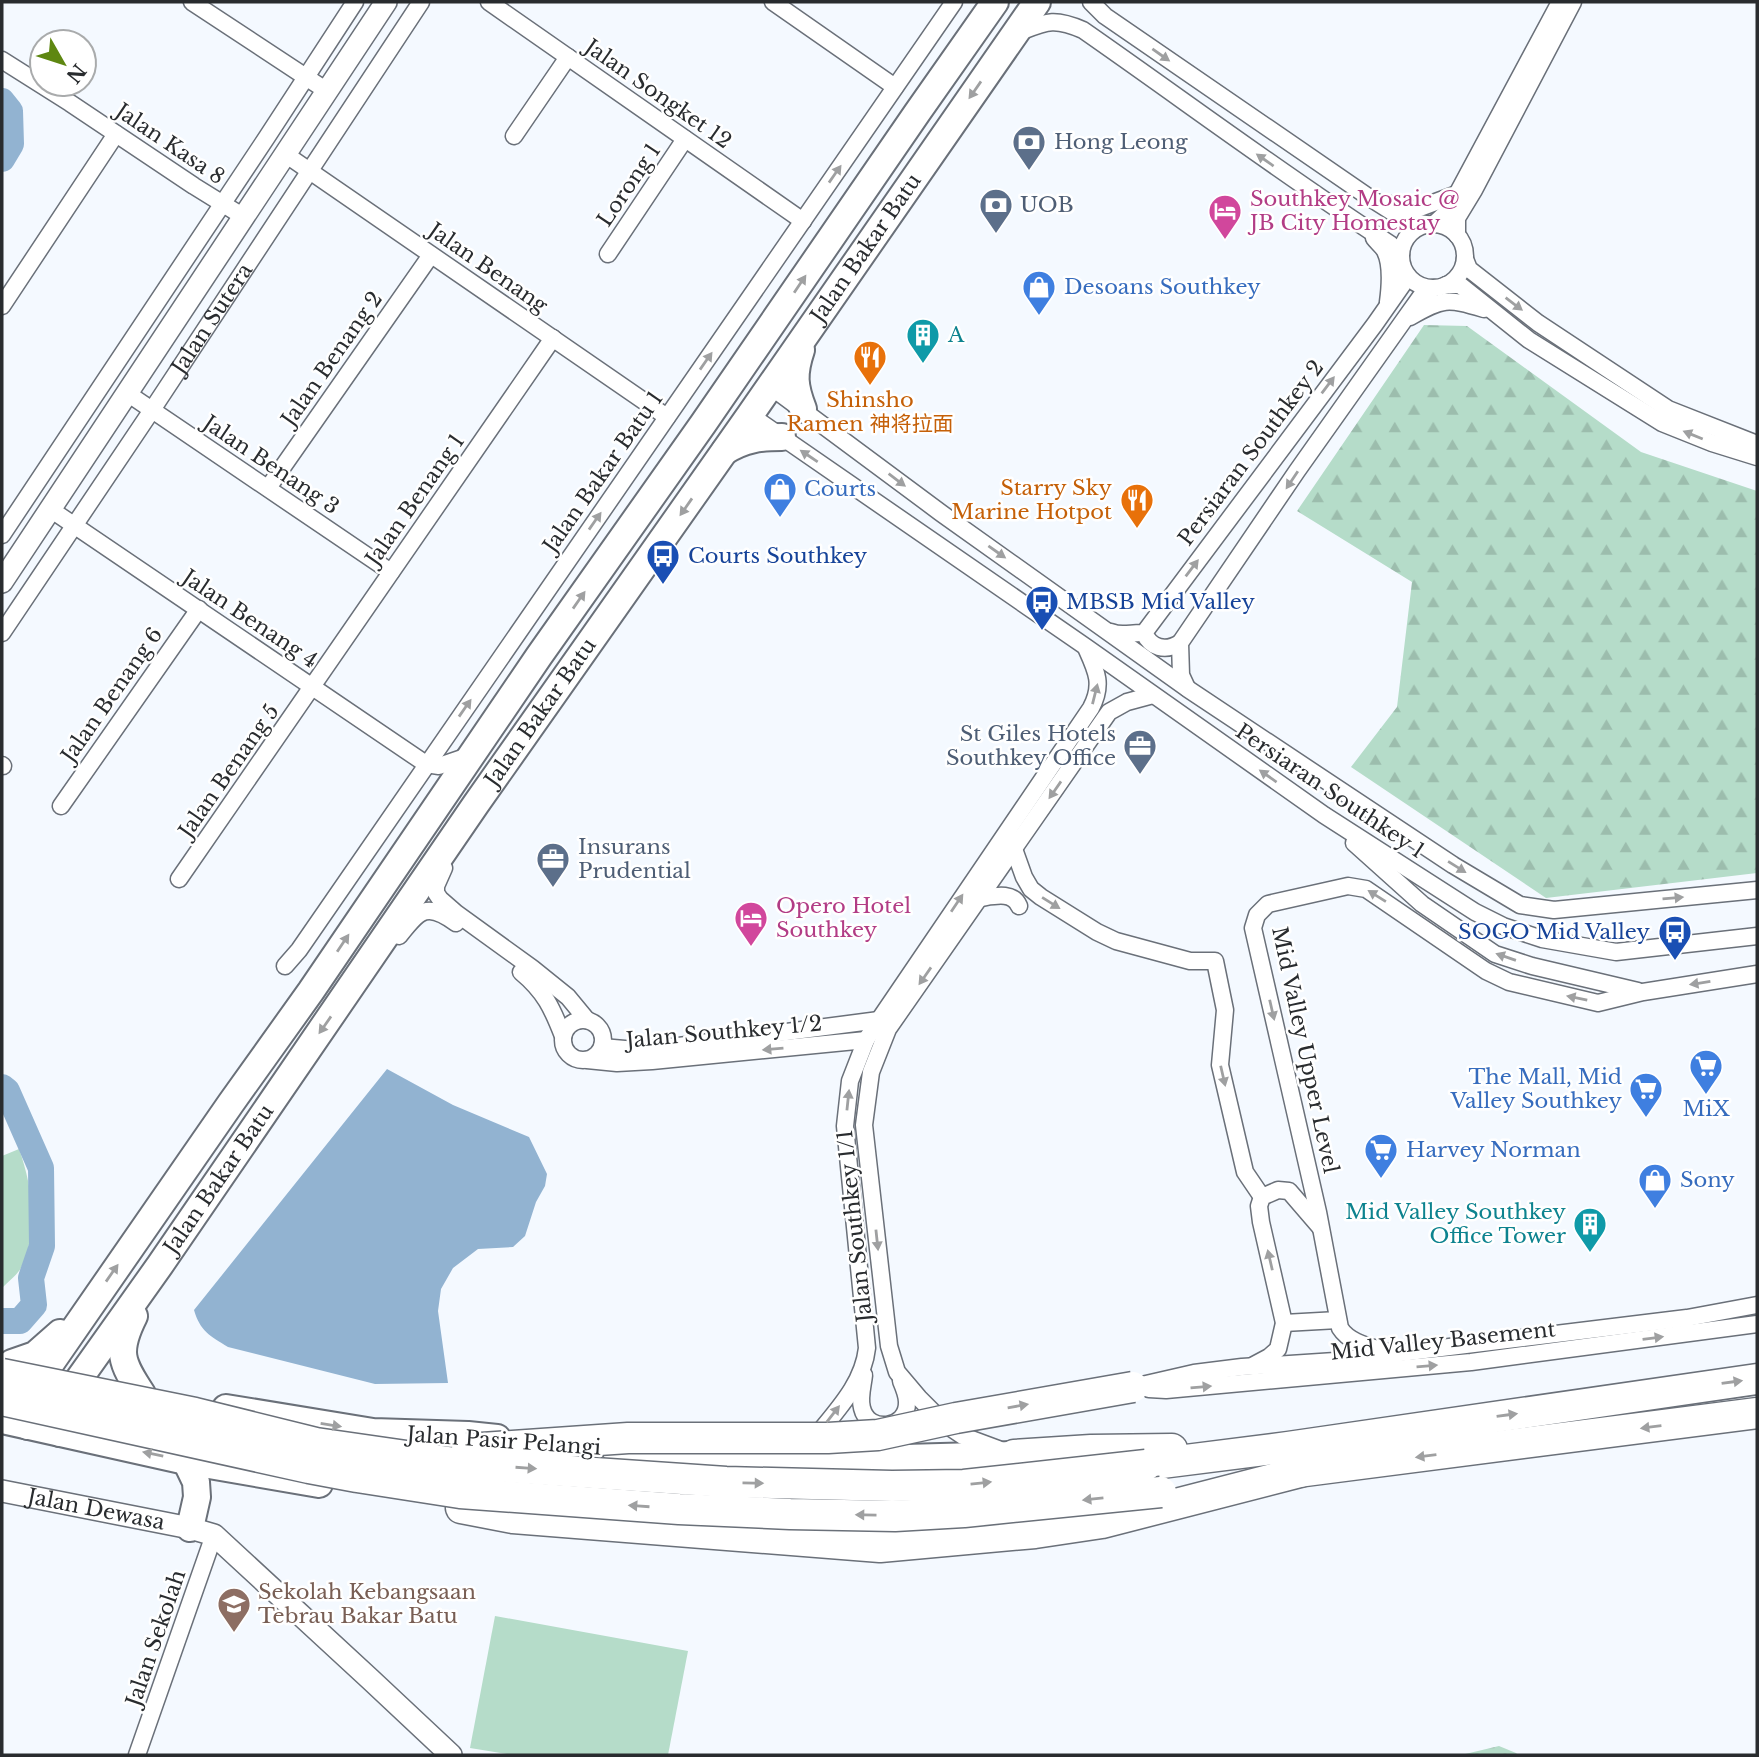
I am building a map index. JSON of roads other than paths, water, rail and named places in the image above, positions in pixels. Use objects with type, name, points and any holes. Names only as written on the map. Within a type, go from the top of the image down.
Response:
[{"type":"highway","points":[[5,1366],[316,1443],[462,1464],[726,1482],[964,1485],[1146,1465],[1294,1460],[1757,1414]]},
{"type":"highway","points":[[2,1400],[309,1468],[460,1493],[679,1509],[895,1516],[964,1512],[1161,1492],[1294,1460],[1757,1379]]},
{"type":"highway","points":[[389,1453],[628,1438],[828,1438],[878,1435],[1133,1387]]},
{"type":"highway","points":[[1014,1455],[1091,1450],[1294,1460]]},
{"type":"highway","points":[[461,1508],[513,1518],[880,1547],[1035,1533],[1102,1523],[1294,1460]]},
{"type":"main road","name":"Jalan Bakar Batu","points":[[28,1426],[46,1370],[995,2]]},
{"type":"main road","name":"Jalan Bakar Batu","points":[[770,386],[1037,2]]},
{"type":"main road","points":[[803,409],[795,389],[795,377],[805,335]]},
{"type":"main road","name":"Jalan Bakar Batu","points":[[60,1433],[79,1379],[476,804],[725,451],[747,404],[747,372],[761,340]]},
{"type":"main road","points":[[704,424],[731,400],[747,404],[759,387],[770,386]]},
{"type":"main road","points":[[725,451],[754,438],[782,438]]},
{"type":"main road","points":[[142,1394],[124,1362],[123,1343],[160,1265]]},
{"type":"main road","points":[[5,1366],[35,1355],[93,1301]]},
{"type":"main road","name":"Jalan Pasir Pelangi","points":[[5,1366],[46,1370],[142,1394],[373,1432],[468,1435],[634,1452],[753,1460],[1014,1455]]},
{"type":"main road","points":[[2,1420],[186,1461],[461,1508]]},
{"type":"main road","points":[[186,1461],[196,1482],[202,1532]]},
{"type":"street","points":[[194,2],[327,91]]},
{"type":"street","points":[[2,535],[355,2]]},
{"type":"street","name":"Jalan Sutera","points":[[2,582],[386,2]]},
{"type":"street","name":"Jalan Sutera","points":[[2,633],[421,2]]},
{"type":"street","name":"Jalan Songket 12","points":[[489,2],[803,221]]},
{"type":"street","name":"Jalan Bakar Batu 1","points":[[285,966],[299,950],[954,2]]},
{"type":"street","points":[[1091,2],[1105,16],[1370,198],[1408,222],[1447,227],[1457,235]]},
{"type":"street","points":[[1401,261],[1403,245],[1408,236],[1448,211],[1560,2]]},
{"type":"street","points":[[1573,2],[1457,218],[1457,235],[1469,269],[1538,323],[1668,409],[1757,444]]},
{"type":"street","points":[[784,5],[895,87]]},
{"type":"street","points":[[1014,34],[1052,21],[1067,23],[1083,30],[1262,158],[1390,244],[1407,275],[1415,282],[1424,287],[1460,285],[1530,340],[1662,423],[1757,457]]},
{"type":"street","points":[[514,136],[568,57]]},
{"type":"street","name":"Jalan Kasa 8","points":[[2,60],[244,217]]},
{"type":"street","points":[[2,306],[116,134]]},
{"type":"street","name":"Lorong 1","points":[[608,254],[685,139]]},
{"type":"street","name":"Jalan Benang","points":[[285,154],[667,417]]},
{"type":"street","points":[[1474,190],[1467,227],[1473,256],[1486,283]]},
{"type":"street","points":[[1370,198],[1416,209],[1457,194]]},
{"type":"street","points":[[1364,227],[1385,251],[1391,280],[1388,304]]},
{"type":"street","name":"Jalan Benang 2","points":[[268,488],[431,255]]},
{"type":"street","points":[[1108,631],[1116,635],[1144,633],[1147,639],[1159,648],[1174,647],[1180,643],[1421,296],[1455,279],[1465,258]]},
{"type":"street","name":"Persiaran Southkey 2","points":[[1144,633],[1403,284],[1401,261]]},
{"type":"street","points":[[1404,320],[1436,302],[1450,300],[1493,312]]},
{"type":"street","name":"Jalan Benang 1","points":[[313,686],[552,338]]},
{"type":"street","name":"Persiaran Southkey 1","points":[[770,386],[1188,689],[1453,865],[1520,905],[1554,910],[1757,890]]},
{"type":"street","name":"Jalan Benang 3","points":[[127,393],[391,572]]},
{"type":"street","name":"Persiaran Southkey 1","points":[[747,404],[782,438],[1324,815],[1475,912],[1503,926],[1542,939],[1616,952],[1757,936]]},
{"type":"street","name":"Jalan Benang 4","points":[[50,509],[426,764]]},
{"type":"street","points":[[926,536],[942,513]]},
{"type":"street","name":"Jalan Benang 6","points":[[61,806],[199,609]]},
{"type":"street","points":[[1180,643],[1181,675],[1188,689]]},
{"type":"street","name":"Jalan Southkey 1/1","points":[[794,1461],[850,1392],[865,1363],[867,1348],[845,1126],[850,1082],[866,1040],[1091,708],[1098,695],[1098,680],[1086,647]]},
{"type":"street","name":"Jalan Benang 5","points":[[179,879],[313,686]]},
{"type":"street","name":"Jalan Southkey 1/1","points":[[1014,1455],[963,1436],[945,1424],[898,1372],[889,1346],[864,1125],[871,1072],[888,1029],[1109,712],[1127,702],[1153,695]]},
{"type":"street","points":[[426,764],[447,765],[472,754]]},
{"type":"street","points":[[426,764],[432,775],[436,794],[430,817]]},
{"type":"street","points":[[476,804],[468,830],[444,867],[436,893],[456,913],[568,997],[587,1020],[597,1025],[604,1040],[598,1054],[587,1060],[576,1059],[564,1048],[564,1036],[568,1026],[575,1021],[587,1020]]},
{"type":"street","points":[[1324,815],[1422,904],[1495,954],[1532,966],[1643,992]]},
{"type":"street","points":[[1014,849],[1031,889],[1097,932],[1116,941],[1190,961],[1215,961],[1225,1010],[1220,1065],[1245,1172],[1262,1197],[1259,1206],[1261,1222],[1284,1323],[1278,1349],[1252,1367]]},
{"type":"street","name":"Mid Valley Upper Level","points":[[1338,1320],[1321,1229],[1253,928],[1257,915],[1268,904],[1348,886],[1366,889],[1486,971],[1509,982],[1598,1003],[1643,992],[1757,974]]},
{"type":"street","points":[[980,898],[1000,895],[1012,897],[1017,900],[1019,906]]},
{"type":"street","points":[[364,969],[387,950],[423,911],[429,909],[443,913],[535,984],[545,996],[564,1036]]},
{"type":"street","name":"Jalan Southkey 1/2","points":[[602,1047],[636,1050],[671,1047],[879,1020]]},
{"type":"street","name":"Jalan Southkey 1/2","points":[[587,1060],[617,1063],[652,1061],[866,1040]]},
{"type":"street","name":"Mid Valley Upper Level","points":[[1262,1197],[1278,1190],[1289,1191],[1321,1229]]},
{"type":"street","points":[[1133,1387],[1194,1373],[1335,1361],[1687,1318],[1757,1305]]},
{"type":"street","points":[[1284,1323],[1338,1320],[1345,1336],[1390,1353]]},
{"type":"street","name":"Mid Valley Basement","points":[[1133,1387],[1166,1390],[1471,1362],[1757,1324]]},
{"type":"street","points":[[865,1363],[862,1410],[865,1417],[877,1425],[894,1424],[901,1420],[906,1411],[906,1394],[898,1372]]},
{"type":"street","name":"Jalan Dewasa","points":[[2,1491],[202,1532]]},
{"type":"street","points":[[202,1532],[451,1755]]},
{"type":"street","name":"Jalan Sekolah","points":[[137,1755],[202,1532]]},
{"type":"water","points":[[387,1069],[453,1105],[529,1137],[547,1174],[545,1186],[536,1202],[525,1236],[513,1247],[478,1249],[453,1268],[441,1289],[438,1311],[448,1383],[375,1384],[228,1347],[216,1340],[199,1323],[194,1310]]},
{"type":"waterway","points":[[2,101],[10,111],[11,144],[2,159]]},
{"type":"waterway","points":[[2,1087],[7,1091],[41,1168],[42,1246],[31,1278],[34,1305],[20,1321],[2,1321]]},
{"type":"place","name":"Hong Leong","points":[[1029,172]]},
{"type":"place","name":"UOB","points":[[996,235]]},
{"type":"place","name":"Southkey Mosaic @ JB City Homestay","points":[[1225,241]]},
{"type":"place","name":"Desoans Southkey","points":[[1039,317]]},
{"type":"place","name":"A","points":[[923,365]]},
{"type":"place","name":"Shinsho Ramen 神将拉面","points":[[870,387]]},
{"type":"place","name":"Courts","points":[[780,519]]},
{"type":"place","name":"Starry Sky Marine Hotpot","points":[[1137,530]]},
{"type":"place","name":"Courts Southkey","points":[[663,586]]},
{"type":"place","name":"MBSB Mid Valley","points":[[1042,632]]},
{"type":"place","name":"St Giles Hotels Southkey Office","points":[[1140,776]]},
{"type":"place","name":"Insurans Prudential","points":[[553,889]]},
{"type":"place","name":"Opero Hotel Southkey","points":[[751,948]]},
{"type":"place","name":"SOGO Mid Valley","points":[[1675,962]]},
{"type":"place","name":"MiX","points":[[1706,1096]]},
{"type":"place","name":"The Mall, Mid Valley Southkey","points":[[1646,1119]]},
{"type":"place","name":"Harvey Norman","points":[[1381,1180]]},
{"type":"place","name":"Sony","points":[[1655,1210]]},
{"type":"place","name":"Mid Valley Southkey Office Tower","points":[[1590,1254]]},
{"type":"place","name":"Sekolah Kebangsaan Tebrau Bakar Batu","points":[[234,1634]]}]
